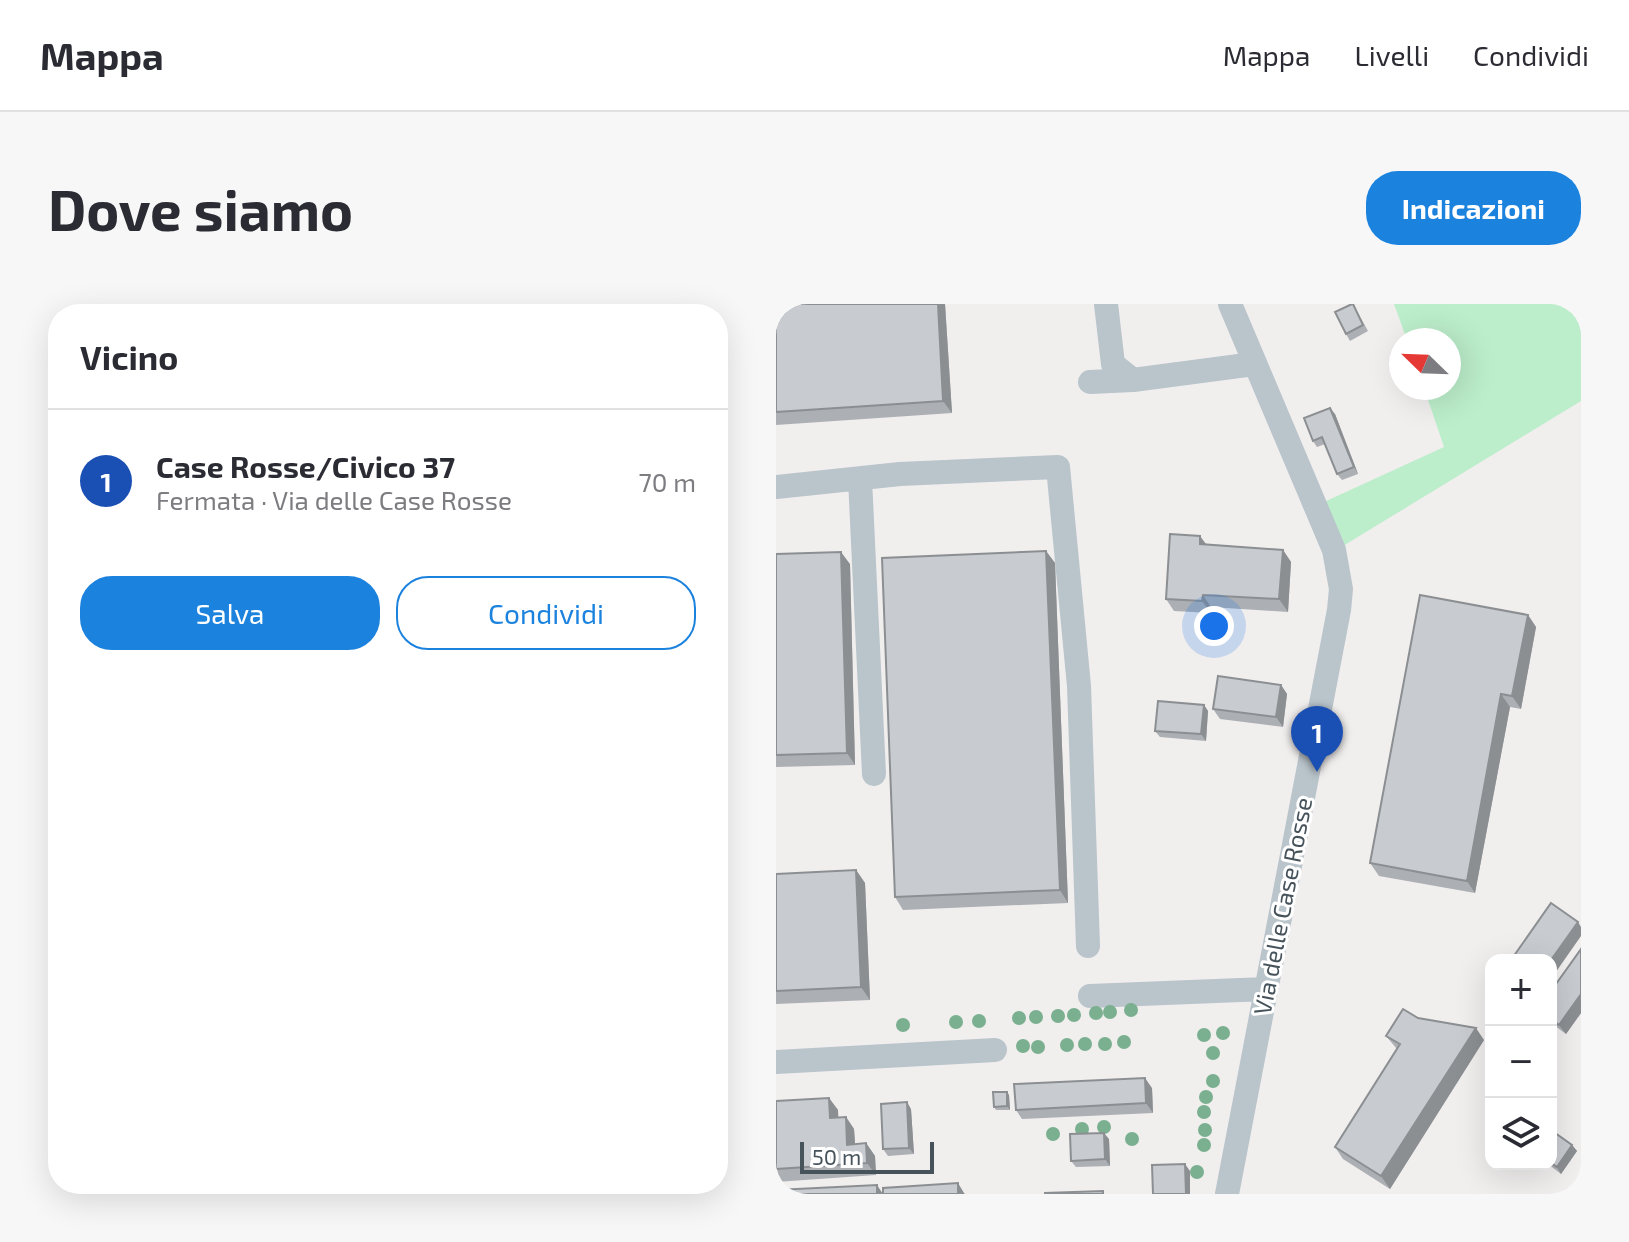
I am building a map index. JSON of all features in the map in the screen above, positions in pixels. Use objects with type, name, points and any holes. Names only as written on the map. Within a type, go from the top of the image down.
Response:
[{"type":"street","points":[[1106,304],[1113,364],[1133,380]]},
{"type":"street","name":"Via delle Case Rosse","points":[[1227,1194],[1341,589],[1334,550],[1230,304]]},
{"type":"street","points":[[1090,382],[1180,376],[1254,364]]},
{"type":"street","points":[[776,487],[1058,467],[1079,686],[1088,946]]},
{"type":"street","points":[[860,479],[874,774]]},
{"type":"street","points":[[1090,996],[1266,989]]},
{"type":"street","points":[[776,1062],[995,1050]]},
{"type":"green space","points":[[1394,304],[1581,304],[1581,401],[1343,546],[1324,502],[1444,447],[1428,400],[1461,400],[1461,328],[1403,328]]},
{"type":"building","points":[[776,304],[938,304],[943,401],[776,412]]},
{"type":"building","points":[[1353,304],[1363,325],[1346,334],[1335,312]]},
{"type":"building","points":[[1330,408],[1354,467],[1337,474],[1322,437],[1313,441],[1304,418]]},
{"type":"building","points":[[1170,534],[1200,536],[1200,544],[1283,550],[1279,599],[1203,595],[1202,601],[1166,599]]},
{"type":"building","points":[[1046,551],[1060,890],[895,897],[882,558]]},
{"type":"building","points":[[841,552],[847,753],[776,755],[776,554]]},
{"type":"building","points":[[1420,595],[1528,615],[1512,696],[1501,694],[1467,881],[1370,863]]},
{"type":"building","points":[[1218,676],[1281,685],[1276,717],[1213,709]]},
{"type":"building","points":[[1158,701],[1204,705],[1201,734],[1155,731]]},
{"type":"building","points":[[856,870],[861,987],[776,991],[776,874]]},
{"type":"building","points":[[1551,903],[1578,922],[1555,954],[1515,954]]},
{"type":"building","points":[[1581,949],[1581,994],[1559,1025],[1557,1024],[1557,983]]},
{"type":"building","points":[[1403,1009],[1418,1018],[1476,1028],[1381,1176],[1335,1147],[1400,1044],[1386,1036]]},
{"type":"building","points":[[1145,1078],[1146,1103],[1016,1110],[1014,1084]]},
{"type":"building","points":[[993,1092],[1007,1092],[1007,1106],[994,1107]]},
{"type":"building","points":[[829,1098],[830,1118],[846,1117],[847,1145],[866,1143],[867,1163],[776,1169],[776,1101]]},
{"type":"building","points":[[907,1102],[909,1148],[883,1149],[881,1104]]},
{"type":"building","points":[[1104,1133],[1105,1159],[1071,1161],[1070,1134]]},
{"type":"building","points":[[1557,1134],[1572,1145],[1557,1167]]},
{"type":"building","points":[[1185,1164],[1186,1194],[1153,1194],[1152,1165]]},
{"type":"building","points":[[958,1183],[958,1194],[883,1194],[883,1188]]},
{"type":"building","points":[[877,1185],[877,1194],[776,1194],[776,1190]]},
{"type":"building","points":[[1103,1191],[1103,1194],[1045,1194],[1045,1193]]},
{"type":"place","name":"Case Rosse/Civico 37","points":[[1317,772]]}]
